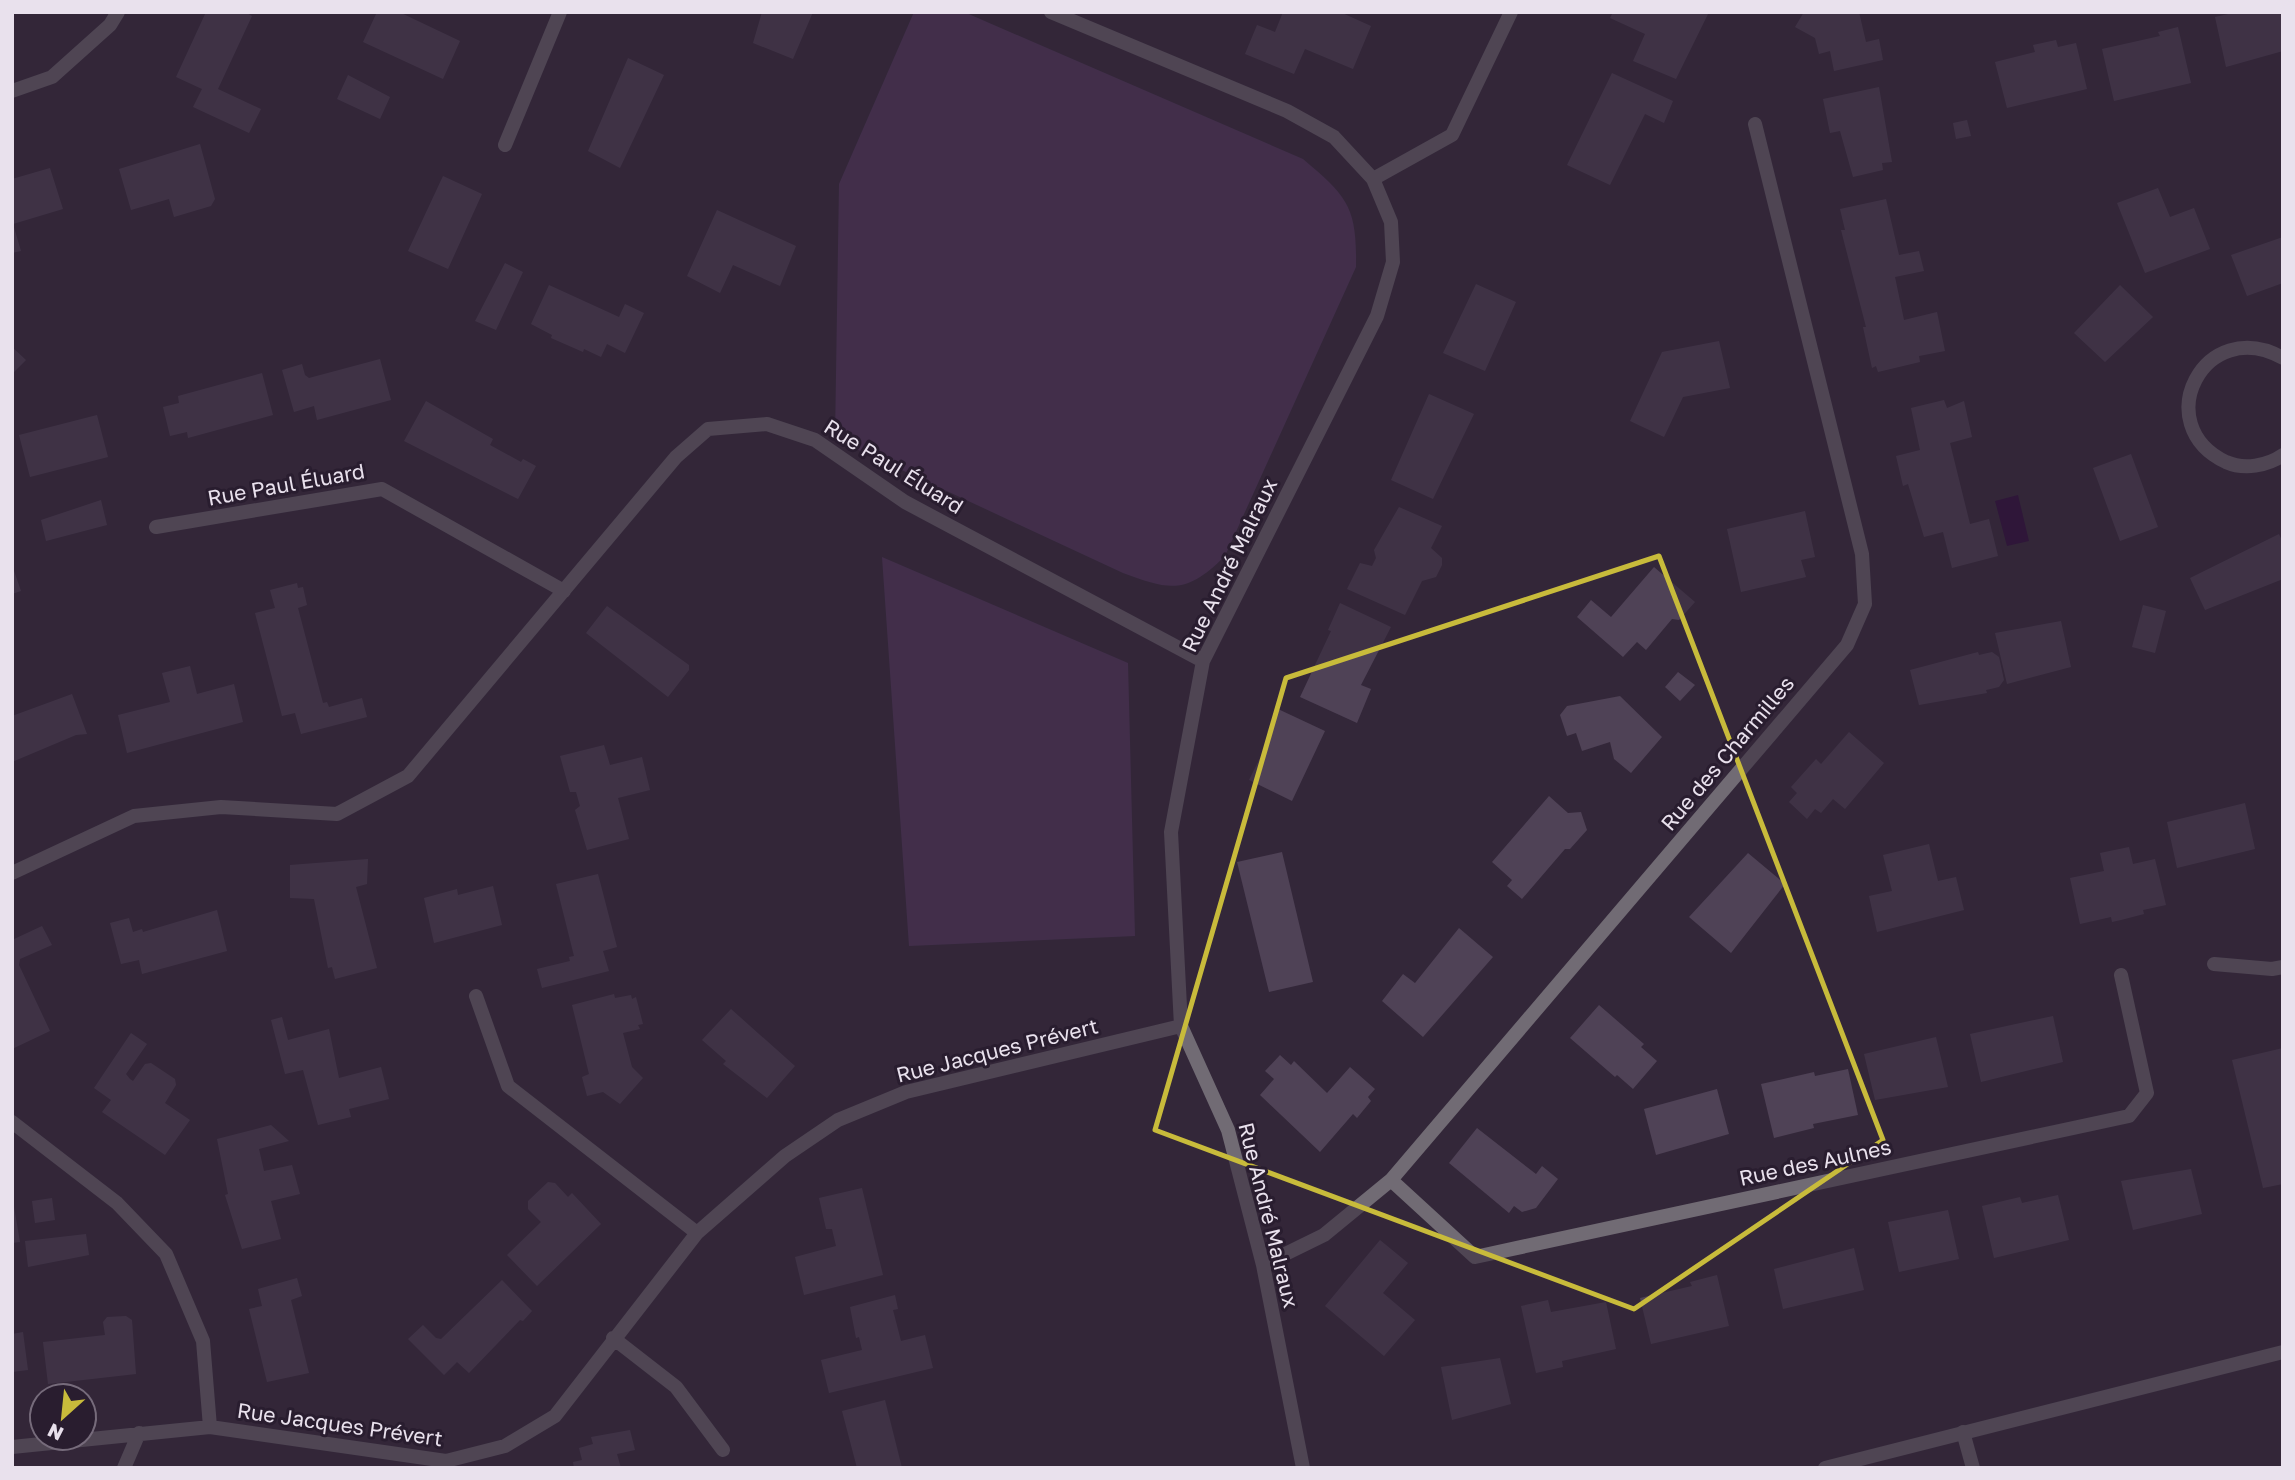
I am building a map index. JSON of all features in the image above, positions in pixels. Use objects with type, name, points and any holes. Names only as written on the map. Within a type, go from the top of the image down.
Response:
[{"type":"street","points":[[12,91],[52,77],[110,25],[118,12]]},
{"type":"street","points":[[505,145],[560,12]]},
{"type":"street","name":"Rue André Malraux","points":[[1051,12],[1287,111],[1334,137],[1373,179],[1391,222],[1394,262],[1377,316],[1203,661],[1171,832],[1181,1026],[1228,1130],[1263,1265],[1303,1468]]},
{"type":"street","points":[[1373,179],[1452,135],[1511,12]]},
{"type":"street","name":"Rue des Charmilles","points":[[1263,1265],[1324,1235],[1391,1181],[1847,645],[1865,604],[1862,554],[1755,124]]},
{"type":"street","points":[[2283,358],[2268,350],[2250,346],[2214,357],[2201,370],[2191,386],[2188,405],[2190,424],[2198,441],[2213,456],[2232,464],[2253,466],[2273,462],[2283,455]]},
{"type":"street","name":"Rue Paul Éluard","points":[[12,873],[134,816],[221,807],[337,814],[408,776],[676,457],[708,429],[767,424],[815,440],[905,502],[1203,661]]},
{"type":"street","name":"Rue Paul Éluard","points":[[156,527],[382,489],[564,591]]},
{"type":"street","points":[[2214,964],[2272,969],[2283,967]]},
{"type":"street","name":"Rue des Aulnes","points":[[1391,1181],[1475,1257],[2129,1116],[2147,1093],[2121,975]]},
{"type":"street","points":[[475,996],[508,1086],[697,1233]]},
{"type":"street","name":"Rue Jacques Prévert","points":[[12,1447],[210,1427],[446,1461],[505,1446],[555,1416],[697,1233],[785,1156],[838,1120],[906,1092],[1181,1026]]},
{"type":"street","points":[[12,1122],[117,1203],[166,1254],[203,1341],[210,1427]]},
{"type":"street","points":[[613,1338],[676,1387],[723,1450]]},
{"type":"street","points":[[1825,1468],[2283,1352]]},
{"type":"street","points":[[1963,1432],[1973,1468]]},
{"type":"street","points":[[124,1468],[139,1433]]},
{"type":"highlighted area","points":[[1659,556],[1883,1140],[1634,1309],[1155,1130],[1286,678]]},
{"type":"shaded area","points":[[914,12],[964,12],[1303,159],[1330,183],[1347,205],[1352,216],[1356,267],[1225,556],[1189,583],[1166,586],[1123,573],[835,439],[839,184]]},
{"type":"shaded area","points":[[2018,495],[2029,541],[2007,546],[1995,501]]},
{"type":"shaded area","points":[[882,557],[1128,663],[1135,936],[909,946]]},
{"type":"building","points":[[206,12],[245,12],[252,16],[218,89],[261,109],[249,133],[193,107],[202,89],[176,77]]},
{"type":"building","points":[[377,12],[399,12],[460,41],[443,79],[363,42]]},
{"type":"building","points":[[762,12],[813,12],[793,59],[753,43]]},
{"type":"building","points":[[1283,12],[1340,12],[1371,26],[1353,69],[1305,49],[1294,74],[1245,54],[1257,25],[1275,32]]},
{"type":"building","points":[[1613,12],[1709,12],[1676,79],[1633,61],[1645,34],[1610,18]]},
{"type":"building","points":[[1804,12],[1859,12],[1866,42],[1879,39],[1883,60],[1834,71],[1830,51],[1819,54],[1815,38],[1795,27]]},
{"type":"building","points":[[2237,12],[2283,12],[2283,51],[2226,67],[2215,17]]},
{"type":"building","points":[[2178,27],[2191,83],[2114,101],[2102,49],[2160,36],[2158,32]]},
{"type":"building","points":[[2056,40],[2058,47],[2076,43],[2087,89],[2007,108],[1995,62],[2035,52],[2033,45]]},
{"type":"building","points":[[628,58],[664,75],[620,168],[588,151]]},
{"type":"building","points":[[1612,73],[1673,101],[1664,123],[1645,114],[1610,185],[1567,165]]},
{"type":"building","points":[[348,75],[390,97],[380,119],[337,99]]},
{"type":"building","points":[[1879,87],[1892,162],[1882,163],[1883,170],[1853,177],[1840,131],[1830,133],[1823,99]]},
{"type":"building","points":[[1967,120],[1971,136],[1956,139],[1953,123]]},
{"type":"building","points":[[200,144],[215,199],[211,206],[174,217],[169,199],[131,210],[119,169]]},
{"type":"building","points":[[50,168],[63,209],[13,224],[21,251],[12,253],[12,179]]},
{"type":"building","points":[[443,176],[482,194],[448,269],[408,251]]},
{"type":"building","points":[[2158,188],[2170,217],[2194,208],[2210,249],[2145,273],[2117,203]]},
{"type":"building","points":[[1886,199],[1899,255],[1919,251],[1924,271],[1895,277],[1904,320],[1937,312],[1945,351],[1919,356],[1920,362],[1878,372],[1876,366],[1872,368],[1863,327],[1866,327],[1841,230],[1845,230],[1840,209]]},
{"type":"building","points":[[717,210],[796,246],[780,286],[733,265],[720,293],[687,276]]},
{"type":"building","points":[[2283,237],[2283,283],[2247,296],[2231,255]]},
{"type":"building","points":[[505,263],[523,272],[496,330],[475,321]]},
{"type":"building","points":[[1476,284],[1516,302],[1485,371],[1443,353]]},
{"type":"building","points":[[549,285],[619,317],[625,304],[644,313],[625,353],[607,344],[601,357],[584,349],[583,352],[551,338],[552,335],[531,324]]},
{"type":"building","points":[[2120,285],[2153,317],[2105,362],[2074,333]]},
{"type":"building","points":[[1719,341],[1730,388],[1683,397],[1664,437],[1630,421],[1662,352]]},
{"type":"building","points":[[12,347],[26,360],[12,374]]},
{"type":"building","points":[[380,359],[391,400],[317,420],[314,406],[294,412],[282,370],[302,364],[305,375],[309,378]]},
{"type":"building","points":[[262,373],[273,415],[188,438],[187,432],[170,436],[163,407],[179,403],[178,396]]},
{"type":"building","points":[[1429,394],[1474,414],[1433,499],[1391,480]]},
{"type":"building","points":[[1944,400],[1947,408],[1964,401],[1972,437],[1950,443],[1970,524],[1989,519],[1998,556],[1952,568],[1943,532],[1924,537],[1908,484],[1903,486],[1896,456],[1920,450],[1911,408]]},
{"type":"building","points":[[426,401],[493,439],[490,445],[521,462],[523,459],[536,466],[518,499],[404,441]]},
{"type":"building","points":[[97,415],[108,457],[30,477],[19,435]]},
{"type":"building","points":[[2131,454],[2158,527],[2120,541],[2093,468]]},
{"type":"building","points":[[101,500],[107,525],[46,541],[41,520]]},
{"type":"building","points":[[1399,507],[1442,526],[1431,548],[1442,558],[1442,565],[1436,577],[1422,581],[1405,615],[1347,589],[1360,563],[1372,566],[1376,558],[1374,550]]},
{"type":"building","points":[[1805,511],[1815,557],[1801,560],[1806,577],[1741,592],[1727,529]]},
{"type":"building","points":[[2279,534],[2283,543],[2283,579],[2205,610],[2190,578]]},
{"type":"building","points":[[12,565],[21,591],[12,594]]},
{"type":"building","points":[[1654,567],[1695,602],[1679,620],[1672,619],[1646,650],[1637,642],[1623,657],[1577,617],[1591,600],[1611,617]]},
{"type":"building","points":[[297,583],[298,588],[303,587],[307,605],[298,608],[323,703],[327,702],[329,707],[362,698],[367,717],[301,734],[295,713],[282,716],[255,613],[275,608],[270,590]]},
{"type":"building","points":[[1340,603],[1391,627],[1361,685],[1371,689],[1357,723],[1300,697],[1331,631],[1328,630]]},
{"type":"building","points":[[2143,605],[2166,611],[2155,653],[2132,647]]},
{"type":"building","points":[[607,606],[689,665],[689,670],[668,697],[586,633]]},
{"type":"building","points":[[2061,621],[2071,667],[2007,684],[1995,633]]},
{"type":"building","points":[[1978,652],[1979,655],[1992,652],[1999,657],[2004,680],[1999,687],[1986,690],[1987,693],[1919,705],[1910,670]]},
{"type":"building","points":[[190,666],[197,694],[234,684],[243,722],[127,753],[118,715],[170,702],[162,673]]},
{"type":"building","points":[[1678,672],[1695,685],[1680,701],[1665,687]]},
{"type":"building","points":[[72,694],[87,734],[76,735],[12,762],[12,716]]},
{"type":"building","points":[[1620,696],[1662,737],[1631,773],[1614,759],[1610,742],[1582,751],[1576,733],[1567,736],[1560,715],[1567,706]]},
{"type":"building","points":[[1278,709],[1325,731],[1292,801],[1249,780],[1272,734],[1267,732]]},
{"type":"building","points":[[1849,732],[1884,763],[1845,809],[1833,799],[1821,813],[1815,809],[1807,819],[1789,802],[1797,793],[1791,787],[1816,759],[1821,764]]},
{"type":"building","points":[[604,745],[610,765],[642,757],[650,790],[618,798],[629,839],[587,850],[575,810],[580,806],[576,792],[570,792],[560,756]]},
{"type":"building","points":[[1549,796],[1568,813],[1581,812],[1587,830],[1570,849],[1565,849],[1522,899],[1507,886],[1512,880],[1492,862]]},
{"type":"building","points":[[2245,803],[2255,849],[2177,868],[2167,822]]},
{"type":"building","points":[[1929,844],[1938,881],[1956,877],[1964,910],[1877,932],[1869,896],[1892,891],[1883,855]]},
{"type":"building","points":[[2129,847],[2133,864],[2155,859],[2166,905],[2143,910],[2144,914],[2112,922],[2111,917],[2080,924],[2070,878],[2104,871],[2100,853]]},
{"type":"building","points":[[1282,852],[1313,982],[1269,992],[1237,862]]},
{"type":"building","points":[[1748,853],[1785,884],[1731,953],[1689,917]]},
{"type":"building","points":[[368,859],[367,884],[356,887],[377,968],[335,979],[332,967],[328,968],[314,899],[290,898],[290,865]]},
{"type":"building","points":[[598,874],[617,947],[603,951],[609,971],[542,988],[537,969],[570,961],[569,957],[574,956],[556,884]]},
{"type":"building","points":[[493,886],[502,925],[434,943],[424,898],[457,889],[458,895]]},
{"type":"building","points":[[217,910],[227,951],[142,974],[139,960],[121,964],[110,923],[129,918],[133,932],[142,929],[143,932]]},
{"type":"building","points":[[42,926],[52,945],[20,959],[19,965],[50,1031],[12,1049],[12,940]]},
{"type":"building","points":[[1459,928],[1493,957],[1423,1037],[1382,1001],[1403,974],[1415,983]]},
{"type":"building","points":[[614,994],[615,998],[631,995],[632,999],[636,997],[643,1024],[638,1025],[640,1029],[623,1033],[632,1067],[643,1078],[620,1104],[603,1092],[587,1096],[582,1077],[589,1074],[572,1005]]},
{"type":"building","points":[[1599,1005],[1644,1044],[1641,1047],[1657,1061],[1633,1089],[1570,1038]]},
{"type":"building","points":[[731,1009],[795,1066],[767,1098],[723,1064],[726,1061],[702,1040]]},
{"type":"building","points":[[2053,1016],[2063,1062],[1981,1082],[1970,1034]]},
{"type":"building","points":[[282,1017],[288,1040],[329,1029],[339,1078],[381,1067],[389,1099],[349,1109],[351,1117],[318,1125],[303,1070],[285,1074],[271,1020]]},
{"type":"building","points":[[131,1033],[147,1044],[126,1074],[133,1081],[145,1064],[151,1063],[175,1079],[176,1085],[165,1103],[190,1120],[165,1155],[102,1112],[111,1100],[94,1088]]},
{"type":"building","points":[[1936,1037],[1948,1087],[1875,1100],[1864,1054]]},
{"type":"building","points":[[2283,1048],[2283,1184],[2263,1188],[2232,1060]]},
{"type":"building","points":[[1280,1055],[1291,1065],[1294,1061],[1327,1093],[1350,1067],[1375,1089],[1368,1097],[1371,1101],[1357,1118],[1353,1114],[1320,1152],[1260,1095],[1274,1079],[1265,1071]]},
{"type":"building","points":[[1848,1069],[1858,1115],[1813,1124],[1814,1128],[1774,1138],[1761,1084],[1814,1072],[1815,1076]]},
{"type":"building","points":[[1717,1089],[1729,1134],[1656,1155],[1644,1109]]},
{"type":"building","points":[[271,1125],[289,1141],[259,1149],[264,1171],[292,1165],[300,1194],[271,1201],[281,1239],[242,1249],[225,1195],[228,1194],[217,1139]]},
{"type":"building","points":[[1477,1128],[1536,1174],[1542,1166],[1558,1179],[1536,1208],[1522,1212],[1514,1206],[1509,1213],[1449,1163]]},
{"type":"building","points":[[2191,1169],[2202,1214],[2133,1230],[2121,1181]]},
{"type":"building","points":[[548,1182],[555,1183],[568,1197],[572,1193],[601,1224],[537,1286],[507,1255],[541,1222],[528,1209],[528,1201]]},
{"type":"building","points":[[862,1188],[883,1275],[804,1295],[795,1257],[836,1246],[832,1229],[826,1229],[819,1198]]},
{"type":"building","points":[[12,1195],[20,1242],[12,1243]]},
{"type":"building","points":[[2058,1195],[2069,1240],[1994,1258],[1982,1206],[2020,1197],[2022,1203]]},
{"type":"building","points":[[52,1198],[55,1220],[35,1223],[32,1201]]},
{"type":"building","points":[[1948,1210],[1959,1259],[1899,1272],[1888,1222]]},
{"type":"building","points":[[86,1234],[89,1255],[28,1267],[25,1241]]},
{"type":"building","points":[[1380,1240],[1408,1263],[1383,1293],[1415,1320],[1384,1356],[1325,1306]]},
{"type":"building","points":[[1854,1248],[1864,1290],[1783,1309],[1774,1269]]},
{"type":"building","points":[[1717,1275],[1729,1326],[1651,1344],[1640,1298],[1692,1286],[1690,1282]]},
{"type":"building","points":[[297,1278],[302,1296],[291,1300],[309,1373],[267,1382],[249,1309],[262,1306],[258,1289]]},
{"type":"building","points":[[502,1280],[532,1311],[469,1373],[457,1362],[444,1375],[408,1339],[423,1325],[436,1338],[441,1339]]},
{"type":"building","points":[[895,1295],[898,1309],[893,1310],[901,1341],[925,1335],[933,1368],[829,1393],[821,1360],[862,1350],[859,1337],[856,1338],[850,1307]]},
{"type":"building","points":[[1548,1300],[1551,1312],[1606,1302],[1616,1349],[1562,1361],[1563,1367],[1536,1373],[1521,1306]]},
{"type":"building","points":[[126,1316],[132,1320],[136,1374],[48,1382],[43,1342],[105,1335],[103,1322],[107,1317]]},
{"type":"building","points":[[23,1332],[28,1370],[12,1372],[12,1334]]},
{"type":"building","points":[[1500,1358],[1511,1404],[1452,1420],[1441,1367]]},
{"type":"building","points":[[885,1400],[902,1468],[857,1468],[842,1411]]},
{"type":"building","points":[[630,1430],[635,1450],[617,1454],[621,1468],[574,1468],[573,1462],[582,1460],[579,1448],[593,1444],[591,1437]]}]
